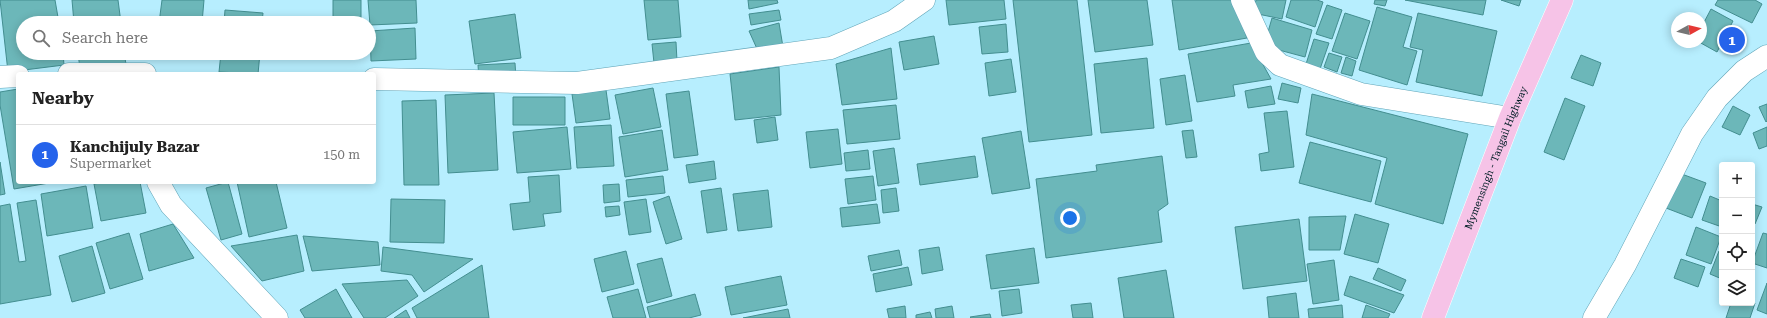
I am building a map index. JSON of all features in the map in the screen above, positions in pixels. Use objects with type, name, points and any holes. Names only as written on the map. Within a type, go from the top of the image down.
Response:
[{"type":"highway","name":"Mymensingh - Tangail Highway","points":[[1433,318],[1510,118],[1562,0]]},
{"type":"street","points":[[893,0],[894,21]]},
{"type":"street","points":[[376,79],[577,84],[830,48],[894,21],[924,0]]},
{"type":"street","points":[[1242,0],[1266,52],[1280,65],[1361,94],[1510,118]]},
{"type":"street","points":[[1594,318],[1625,265],[1692,134],[1717,98],[1744,71],[1767,56]]},
{"type":"street","points":[[0,77],[16,76]]},
{"type":"street","points":[[159,184],[172,205],[277,318]]},
{"type":"building","points":[[0,0],[55,0],[58,16],[16,16],[16,60],[64,60],[64,65],[8,72]]},
{"type":"building","points":[[72,0],[118,0],[120,16],[73,16]]},
{"type":"building","points":[[162,0],[204,0],[203,16],[160,16]]},
{"type":"building","points":[[333,0],[361,0],[361,16],[333,16]]},
{"type":"building","points":[[368,0],[416,0],[417,23],[376,25],[376,16],[369,16]]},
{"type":"building","points":[[644,0],[678,0],[681,37],[648,40]]},
{"type":"building","points":[[748,0],[777,0],[778,3],[749,9]]},
{"type":"building","points":[[946,0],[1004,0],[1006,19],[949,25]]},
{"type":"building","points":[[1013,0],[1077,0],[1092,135],[1029,142]]},
{"type":"building","points":[[1088,0],[1147,0],[1153,45],[1095,52]]},
{"type":"building","points":[[1172,0],[1233,0],[1247,38],[1179,50]]},
{"type":"building","points":[[1256,0],[1286,0],[1282,19],[1253,13]]},
{"type":"building","points":[[1291,0],[1317,0],[1323,2],[1315,27],[1286,17]]},
{"type":"building","points":[[1375,0],[1387,0],[1385,6],[1374,4]]},
{"type":"building","points":[[1405,0],[1486,0],[1483,15]]},
{"type":"building","points":[[1501,0],[1521,0],[1519,6]]},
{"type":"building","points":[[1718,0],[1755,0],[1762,4],[1752,23],[1715,5]]},
{"type":"building","points":[[1327,5],[1342,10],[1332,39],[1316,34]]},
{"type":"building","points":[[1377,7],[1412,17],[1403,47],[1417,51],[1407,85],[1359,70]]},
{"type":"building","points":[[1711,9],[1733,21],[1717,52],[1707,46],[1707,17]]},
{"type":"building","points":[[225,10],[263,13],[263,16],[225,16]]},
{"type":"building","points":[[779,10],[781,20],[751,25],[749,14]]},
{"type":"building","points":[[1345,13],[1370,21],[1357,59],[1332,51]]},
{"type":"building","points":[[1418,13],[1497,31],[1482,96],[1416,82],[1423,50],[1410,47]]},
{"type":"building","points":[[515,14],[521,58],[475,64],[469,21]]},
{"type":"building","points":[[1272,18],[1312,30],[1305,57],[1264,46]]},
{"type":"building","points":[[779,23],[783,47],[758,51],[749,31]]},
{"type":"building","points":[[1006,24],[1008,52],[982,54],[979,27]]},
{"type":"building","points":[[415,28],[416,59],[371,61],[376,60],[376,31]]},
{"type":"building","points":[[934,36],[939,64],[904,70],[899,42]]},
{"type":"building","points":[[1314,39],[1329,43],[1320,69],[1306,64]]},
{"type":"building","points":[[676,42],[677,61],[654,63],[652,44]]},
{"type":"building","points":[[1251,43],[1271,79],[1233,85],[1235,96],[1197,102],[1188,54]]},
{"type":"building","points":[[891,48],[897,99],[842,105],[836,64]]},
{"type":"building","points":[[1329,53],[1342,57],[1337,72],[1324,67]]},
{"type":"building","points":[[1581,55],[1601,63],[1593,86],[1571,78]]},
{"type":"building","points":[[1346,57],[1356,61],[1352,76],[1341,73]]},
{"type":"building","points":[[1147,58],[1154,128],[1101,133],[1094,64]]},
{"type":"building","points":[[1011,59],[1016,92],[989,96],[985,63]]},
{"type":"building","points":[[79,60],[125,60],[126,64],[80,69]]},
{"type":"building","points":[[220,60],[259,60],[258,72],[219,72]]},
{"type":"building","points":[[515,63],[516,78],[479,80],[478,65]]},
{"type":"building","points":[[779,67],[781,115],[735,120],[730,74]]},
{"type":"building","points":[[1185,75],[1192,121],[1166,125],[1160,79]]},
{"type":"building","points":[[1282,83],[1301,88],[1298,103],[1278,99]]},
{"type":"building","points":[[1271,86],[1275,104],[1248,108],[1245,91]]},
{"type":"building","points":[[653,88],[661,127],[623,134],[615,95]]},
{"type":"building","points":[[16,89],[16,184],[43,184],[14,189],[0,105],[0,92]]},
{"type":"building","points":[[606,90],[610,119],[576,123],[572,94]]},
{"type":"building","points":[[689,91],[698,155],[674,158],[666,94]]},
{"type":"building","points":[[494,93],[498,170],[448,173],[445,95]]},
{"type":"building","points":[[1312,94],[1468,134],[1443,224],[1375,204],[1387,158],[1306,135]]},
{"type":"building","points":[[513,97],[565,97],[565,125],[513,125]]},
{"type":"building","points":[[1565,98],[1585,106],[1564,160],[1544,152]]},
{"type":"building","points":[[436,100],[439,185],[404,185],[402,101]]},
{"type":"building","points":[[1767,104],[1767,121],[1766,122],[1759,107]]},
{"type":"building","points":[[896,105],[900,139],[847,144],[843,110]]},
{"type":"building","points":[[1733,106],[1750,115],[1740,135],[1722,127]]},
{"type":"building","points":[[1287,111],[1294,167],[1261,171],[1259,154],[1269,152],[1264,113]]},
{"type":"building","points":[[775,117],[778,140],[757,143],[754,120]]},
{"type":"building","points":[[611,125],[614,166],[577,168],[574,127]]},
{"type":"building","points":[[567,127],[571,169],[517,173],[513,132]]},
{"type":"building","points":[[1767,127],[1767,146],[1759,149],[1753,133]]},
{"type":"building","points":[[838,129],[842,164],[810,168],[806,132]]},
{"type":"building","points":[[662,130],[668,170],[625,177],[619,137]]},
{"type":"building","points":[[1193,130],[1197,157],[1186,158],[1182,131]]},
{"type":"building","points":[[1021,131],[1030,188],[992,194],[982,138]]},
{"type":"building","points":[[1310,142],[1381,161],[1371,202],[1299,183]]},
{"type":"building","points":[[894,148],[899,183],[878,186],[873,151]]},
{"type":"building","points":[[868,150],[870,169],[846,171],[844,153]]},
{"type":"building","points":[[975,156],[978,177],[920,185],[917,164]]},
{"type":"building","points":[[1162,156],[1168,204],[1158,211],[1162,242],[1046,258],[1036,179],[1097,171],[1096,165]]},
{"type":"building","points":[[714,161],[716,179],[689,183],[686,165]]},
{"type":"building","points":[[0,162],[5,194],[0,195]]},
{"type":"building","points":[[1679,173],[1706,183],[1692,218],[1666,208]]},
{"type":"building","points":[[559,175],[561,212],[543,214],[545,226],[513,230],[510,204],[530,202],[528,177]]},
{"type":"building","points":[[663,176],[665,193],[628,197],[626,180]]},
{"type":"building","points":[[873,176],[876,200],[848,204],[845,179]]},
{"type":"building","points":[[94,184],[140,184],[146,213],[101,221]]},
{"type":"building","points":[[221,184],[229,184],[242,234],[221,240],[206,188]]},
{"type":"building","points":[[237,184],[276,184],[287,228],[249,237]]},
{"type":"building","points":[[619,184],[620,201],[604,203],[603,185]]},
{"type":"building","points":[[86,186],[93,228],[47,236],[41,194]]},
{"type":"building","points":[[721,188],[727,230],[707,233],[701,191]]},
{"type":"building","points":[[896,188],[899,211],[883,213],[881,190]]},
{"type":"building","points":[[768,190],[772,227],[738,231],[733,194]]},
{"type":"building","points":[[669,196],[682,239],[666,244],[653,202]]},
{"type":"building","points":[[1710,196],[1719,200],[1719,226],[1702,220]]},
{"type":"building","points":[[391,199],[445,200],[444,243],[390,242]]},
{"type":"building","points":[[646,199],[651,232],[629,235],[624,202]]},
{"type":"building","points":[[36,200],[51,295],[0,304],[0,206],[10,204],[19,262],[26,261],[17,203]]},
{"type":"building","points":[[877,204],[880,223],[842,227],[840,208]]},
{"type":"building","points":[[1755,205],[1762,207],[1755,224]]},
{"type":"building","points":[[619,206],[620,215],[606,217],[605,207]]},
{"type":"building","points":[[1355,214],[1389,224],[1378,263],[1344,254]]},
{"type":"building","points":[[1346,216],[1340,250],[1309,250],[1309,217]]},
{"type":"building","points":[[1299,219],[1307,281],[1243,289],[1235,227]]},
{"type":"building","points":[[173,224],[194,258],[149,271],[140,234]]},
{"type":"building","points":[[1696,227],[1719,236],[1719,242],[1711,264],[1686,255]]},
{"type":"building","points":[[129,233],[143,279],[110,289],[96,243]]},
{"type":"building","points":[[1763,233],[1767,234],[1767,268],[1755,264],[1755,255]]},
{"type":"building","points":[[297,235],[304,271],[262,281],[231,246]]},
{"type":"building","points":[[303,236],[378,242],[380,265],[312,271]]},
{"type":"building","points":[[92,246],[105,293],[72,302],[59,256]]},
{"type":"building","points":[[383,247],[473,259],[424,292],[412,275],[381,271]]},
{"type":"building","points":[[939,247],[943,270],[922,274],[919,250]]},
{"type":"building","points":[[1034,248],[1039,283],[991,289],[986,255]]},
{"type":"building","points":[[899,250],[902,265],[871,271],[868,256]]},
{"type":"building","points":[[626,251],[634,284],[602,292],[594,259]]},
{"type":"building","points":[[1719,251],[1719,278],[1710,274]]},
{"type":"building","points":[[662,258],[672,296],[647,303],[637,264]]},
{"type":"building","points":[[1681,259],[1705,267],[1698,287],[1674,278]]},
{"type":"building","points":[[1334,260],[1339,300],[1313,304],[1307,264]]},
{"type":"building","points":[[482,265],[489,318],[417,318],[412,308]]},
{"type":"building","points":[[908,267],[912,285],[876,292],[873,274]]},
{"type":"building","points":[[1378,268],[1406,280],[1401,291],[1373,279]]},
{"type":"building","points":[[1166,270],[1174,318],[1124,318],[1118,278]]},
{"type":"building","points":[[781,276],[787,305],[731,315],[725,287]]},
{"type":"building","points":[[1350,276],[1404,295],[1394,313],[1344,295]]},
{"type":"building","points":[[407,280],[418,296],[385,318],[364,318],[342,284]]},
{"type":"building","points":[[1767,283],[1767,314],[1757,310]]},
{"type":"building","points":[[336,289],[352,318],[305,318],[300,310]]},
{"type":"building","points":[[638,289],[646,318],[613,318],[607,297]]},
{"type":"building","points":[[1019,289],[1022,313],[1002,316],[999,291]]},
{"type":"building","points":[[1296,293],[1299,318],[1269,318],[1267,297]]},
{"type":"building","points":[[695,294],[701,315],[689,318],[650,318],[647,307]]},
{"type":"building","points":[[1091,303],[1093,318],[1073,318],[1071,305]]},
{"type":"building","points":[[1342,305],[1343,318],[1309,318],[1308,309]]},
{"type":"building","points":[[1366,305],[1390,314],[1388,318],[1362,318]]},
{"type":"building","points":[[905,306],[906,318],[889,318],[887,309]]},
{"type":"building","points":[[952,306],[954,318],[936,318],[935,309]]},
{"type":"building","points":[[1730,306],[1754,306],[1750,318],[1726,318]]},
{"type":"building","points":[[788,309],[790,318],[743,318]]},
{"type":"building","points":[[406,310],[410,318],[394,318]]},
{"type":"building","points":[[930,312],[932,318],[916,318],[916,315]]},
{"type":"building","points":[[990,314],[991,318],[970,317]]},
{"type":"place","name":"Kanchijuly Bazar","points":[[1732,40]]}]
